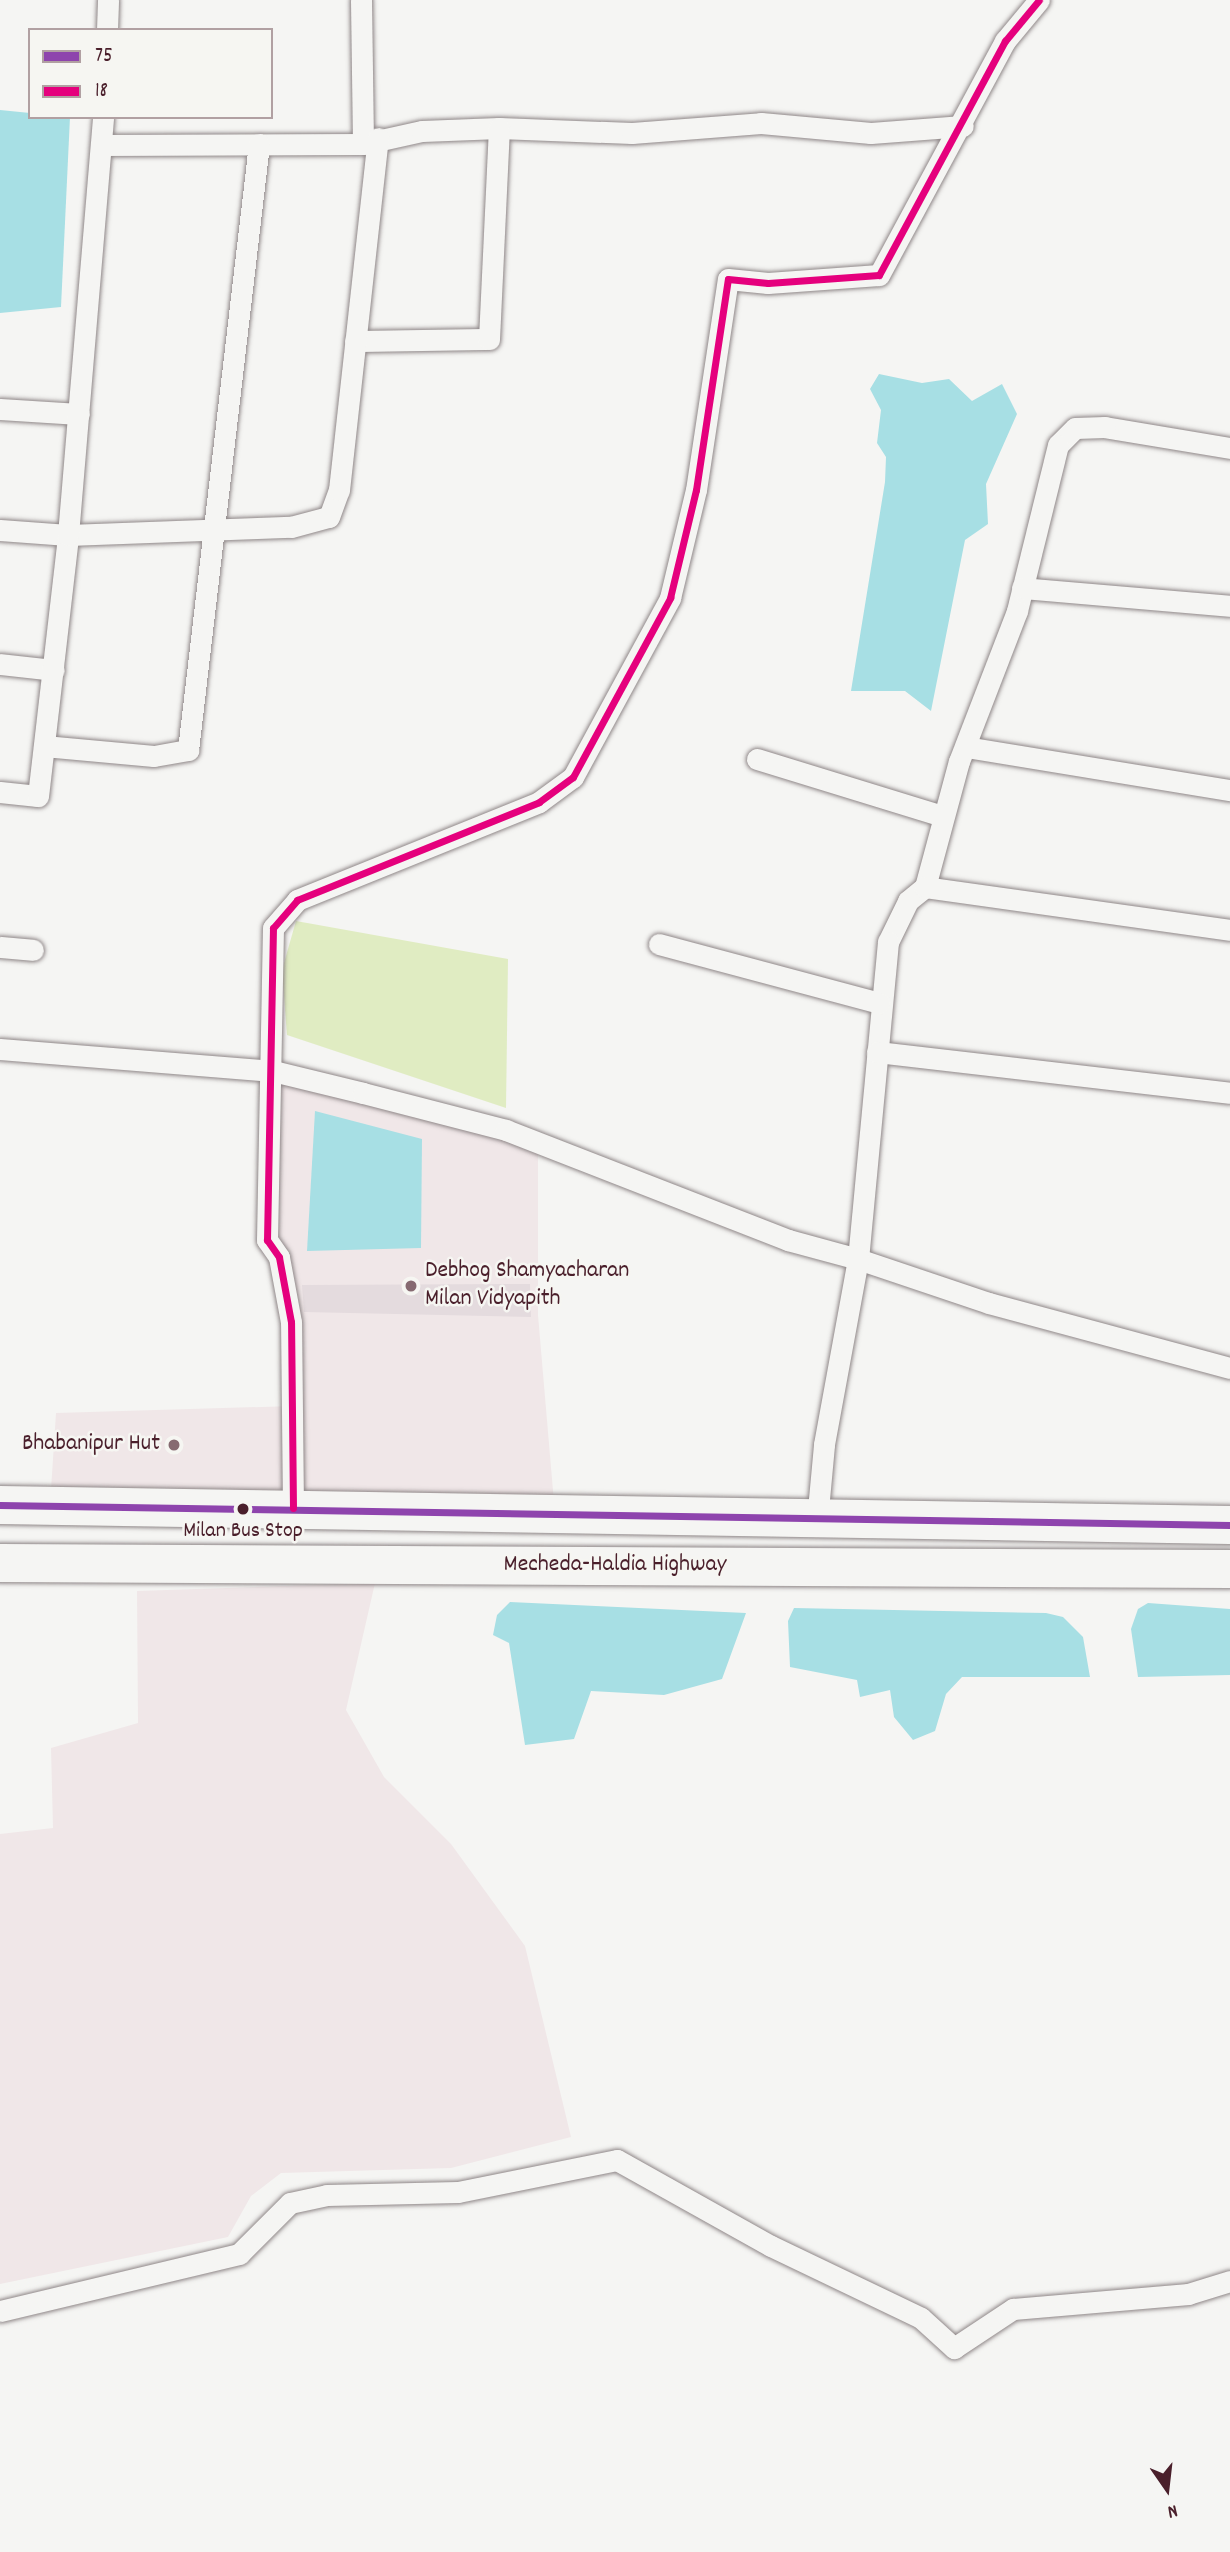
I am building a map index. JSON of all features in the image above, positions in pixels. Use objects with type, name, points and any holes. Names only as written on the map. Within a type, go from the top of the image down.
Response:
[{"type":"highway","points":[[0,1505],[293,1508],[817,1521],[1230,1525]]},
{"type":"highway","name":"Mecheda-Haldia Highway","points":[[0,1563],[1230,1569]]},
{"type":"street","points":[[107,28],[108,0]]},
{"type":"street","points":[[0,530],[68,536],[290,527],[329,517],[339,491],[355,341],[371,141],[361,0]]},
{"type":"street","points":[[293,1508],[291,1322],[279,1257],[267,1240],[273,1071],[273,928],[297,900],[540,802],[573,777],[596,745],[670,598],[696,490],[728,279],[768,283],[879,275],[963,126],[1005,41],[1039,0]]},
{"type":"street","points":[[0,792],[38,796],[68,536],[103,119]]},
{"type":"street","points":[[101,145],[371,141],[499,128],[632,133],[761,123],[870,133],[963,126]]},
{"type":"street","points":[[355,341],[489,339],[499,128]]},
{"type":"street","points":[[44,747],[154,756],[188,750],[259,144]]},
{"type":"street","points":[[0,409],[79,414]]},
{"type":"street","points":[[817,1521],[824,1445],[858,1259],[879,1003],[888,942],[908,901],[925,887],[942,816],[1022,588],[1048,473],[1058,445],[1075,428],[1105,427],[1230,448]]},
{"type":"street","points":[[1022,588],[1230,606]]},
{"type":"street","points":[[0,664],[54,670]]},
{"type":"street","points":[[966,747],[1230,790]]},
{"type":"street","points":[[757,759],[942,816]]},
{"type":"street","points":[[925,887],[1230,930]]},
{"type":"street","points":[[659,944],[879,1003]]},
{"type":"street","points":[[0,947],[33,950]]},
{"type":"street","points":[[0,1049],[273,1071],[506,1130],[788,1240],[858,1259],[989,1303],[1230,1368]]},
{"type":"street","points":[[877,1052],[1230,1093]]},
{"type":"street","points":[[0,2311],[239,2254],[290,2203],[327,2195],[458,2192],[617,2160],[771,2246],[921,2318],[954,2348],[1013,2309],[1188,2294],[1230,2281]]},
{"type":"shaded area","name":"Debhog Shamyacharan Milan Vidyapith","points":[[273,1071],[538,1143],[538,1315],[555,1514],[50,1505],[56,1413],[294,1406],[267,1240]]},
{"type":"shaded area","points":[[375,1583],[346,1710],[384,1777],[451,1844],[525,1946],[571,2137],[451,2168],[281,2173],[251,2196],[228,2237],[0,2284],[0,1834],[53,1828],[51,1748],[138,1723],[137,1591]]},
{"type":"green space","points":[[296,921],[508,959],[506,1108],[287,1035],[282,970]]},
{"type":"water","points":[[0,110],[28,113],[28,119],[70,119],[61,307],[0,313]]},
{"type":"water","points":[[879,374],[922,383],[949,379],[972,401],[1002,384],[1017,414],[986,484],[988,524],[965,540],[931,711],[905,691],[851,691],[885,482],[886,457],[877,443],[881,410],[870,389]]},
{"type":"water","points":[[315,1111],[422,1139],[421,1248],[307,1251]]},
{"type":"water","points":[[510,1602],[746,1613],[722,1679],[664,1695],[591,1691],[574,1739],[525,1745],[509,1643],[493,1635],[497,1615]]},
{"type":"water","points":[[1148,1603],[1230,1609],[1230,1675],[1138,1677],[1131,1629],[1138,1609]]},
{"type":"water","points":[[794,1608],[1046,1613],[1063,1617],[1083,1637],[1090,1677],[962,1677],[946,1694],[935,1731],[913,1740],[894,1717],[890,1690],[860,1697],[857,1680],[790,1667],[788,1621]]},
{"type":"building","name":"Debhog Shamyacharan Milan Vidyapith","points":[[530,1284],[531,1317],[304,1312],[302,1285]]},
{"type":"transit line","name":"18","points":[[293,1508],[291,1322],[279,1257],[267,1240],[273,928],[297,900],[539,802],[573,777],[670,598],[696,490],[728,279],[768,283],[879,275],[1005,41],[1039,0]]},
{"type":"transit line","name":"75","points":[[0,1505],[1230,1525]]},
{"type":"place","name":"Debhog Shamyacharan Milan Vidyapith","points":[[411,1286]]},
{"type":"place","name":"Bhabanipur Hut","points":[[174,1445]]},
{"type":"place","name":"Milan Bus Stop","points":[[243,1509]]}]
